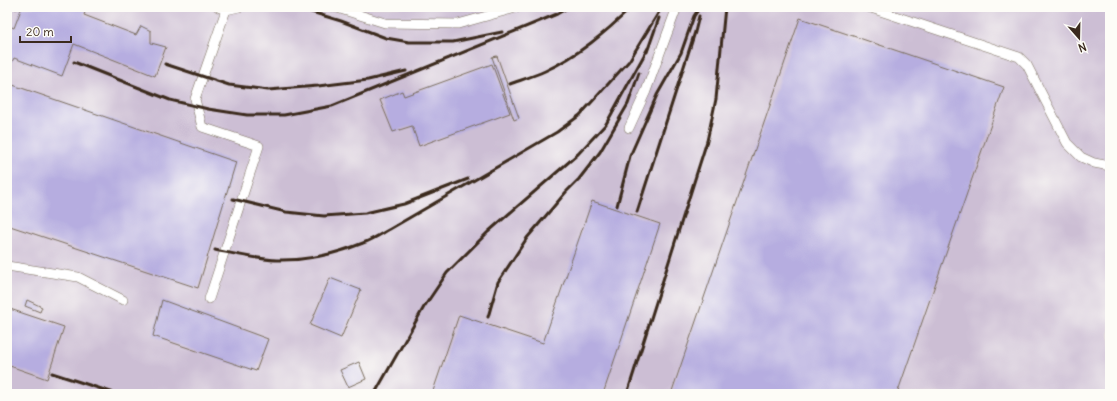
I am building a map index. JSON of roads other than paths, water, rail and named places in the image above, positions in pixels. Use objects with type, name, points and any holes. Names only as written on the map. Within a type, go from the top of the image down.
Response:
[{"type":"lane","points":[[208,299],[258,146],[202,127],[195,98],[222,8],[239,7]]},
{"type":"lane","points":[[334,7],[385,23],[458,24],[518,7]]},
{"type":"lane","points":[[629,128],[646,91],[677,7]]},
{"type":"lane","points":[[868,7],[1019,57],[1027,65],[1067,143],[1081,157],[1094,163],[1110,166]]},
{"type":"lane","points":[[7,266],[78,277],[123,300]]},
{"type":"railway","points":[[295,7],[341,21],[386,38],[409,42],[453,42],[502,32]]},
{"type":"railway","points":[[74,62],[170,100],[208,109],[247,115],[284,115],[332,106],[557,14],[569,7]]},
{"type":"railway","points":[[510,84],[545,71],[569,58],[602,34],[632,7]]},
{"type":"railway","points":[[215,250],[246,256],[287,260],[320,256],[366,242],[376,237],[557,132],[580,115],[629,61],[662,7]]},
{"type":"railway","points":[[617,206],[630,156],[657,95],[681,53],[694,16],[700,7]]},
{"type":"railway","points":[[627,394],[707,141],[716,99],[725,7]]},
{"type":"railway","points":[[637,212],[699,16]]},
{"type":"railway","points":[[647,52],[659,18]]},
{"type":"railway","points":[[375,393],[424,307],[447,273],[488,232],[578,154],[606,124],[648,48]]},
{"type":"railway","points":[[165,64],[229,85],[268,90],[368,80],[406,71]]},
{"type":"railway","points":[[488,317],[498,282],[527,238],[579,179],[600,152],[628,104],[639,73]]},
{"type":"railway","points":[[233,199],[286,212],[324,216],[365,213],[404,204],[468,179]]},
{"type":"railway","points":[[52,373],[117,394]]}]
